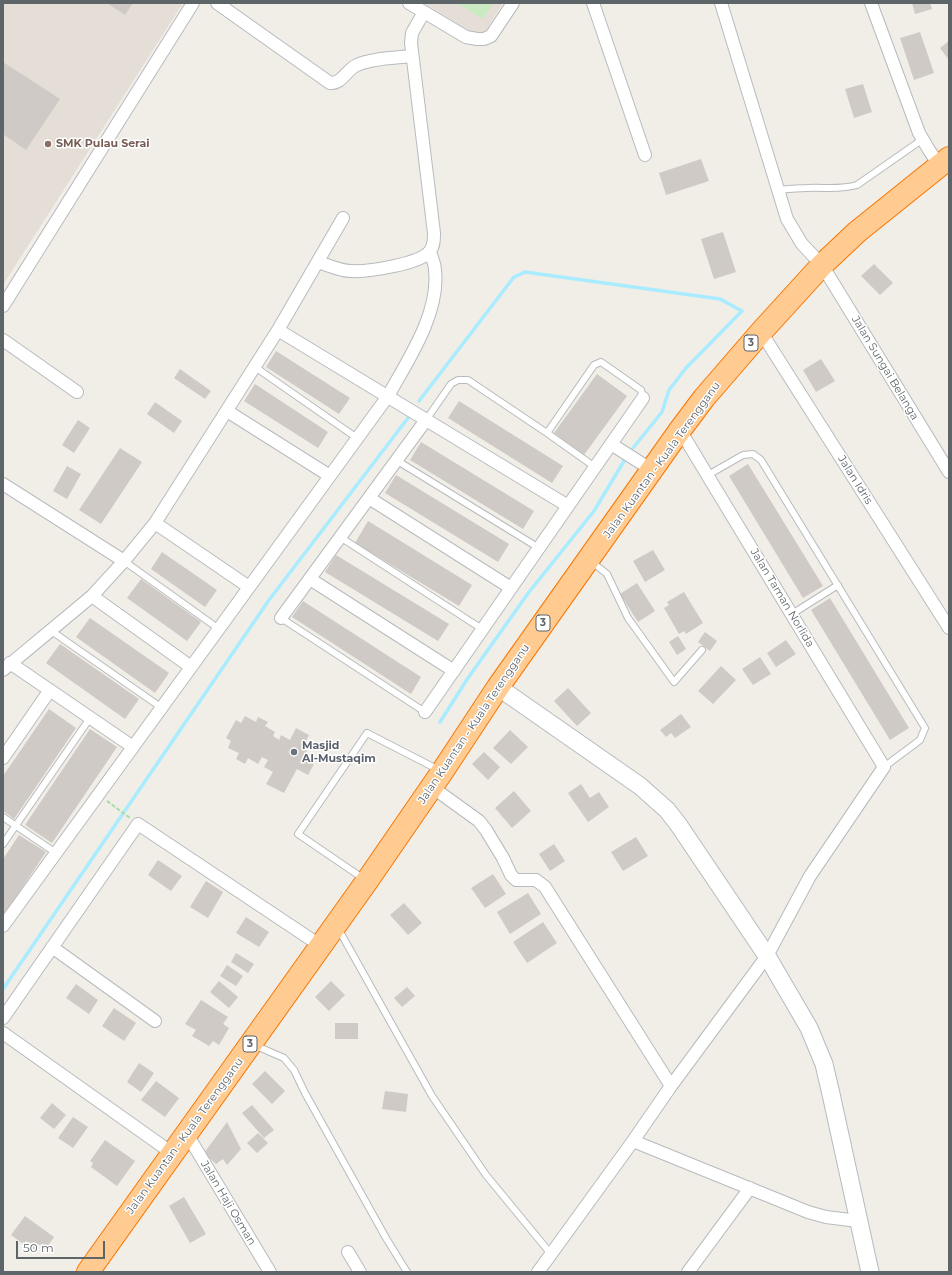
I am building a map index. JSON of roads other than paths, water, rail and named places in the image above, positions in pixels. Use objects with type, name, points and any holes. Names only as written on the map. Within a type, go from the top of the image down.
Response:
[{"type":"highway","name":"Jalan Kuantan - Kuala Terengganu","points":[[88,1272],[336,925],[437,779],[498,687],[704,398],[822,264],[857,232],[944,162]]},
{"type":"street","points":[[3,306],[193,3]]},
{"type":"street","points":[[217,3],[324,81],[330,83],[339,81],[350,68],[366,62],[412,56]]},
{"type":"street","points":[[409,3],[466,37],[477,39],[484,39],[491,36],[513,3]]},
{"type":"street","points":[[592,3],[645,155]]},
{"type":"street","name":"Jalan Sungai Belanga","points":[[721,3],[787,219],[802,244],[822,264],[949,472]]},
{"type":"street","points":[[871,3],[922,140],[944,162]]},
{"type":"street","points":[[318,262],[349,271],[370,271],[417,260],[430,252],[433,247],[434,233],[411,43],[412,33],[424,12]]},
{"type":"street","points":[[133,747],[50,690],[7,667],[92,596],[155,524],[278,330],[343,218]]},
{"type":"street","points":[[3,926],[388,396],[423,333],[430,315],[436,284],[435,269],[430,252]]},
{"type":"street","points":[[278,330],[568,506]]},
{"type":"street","name":"Jalan Idris","points":[[761,332],[949,628]]},
{"type":"street","points":[[3,340],[77,392]]},
{"type":"street","points":[[425,712],[643,398]]},
{"type":"street","points":[[227,411],[330,476]]},
{"type":"street","points":[[281,618],[426,420]]},
{"type":"street","name":"Jalan Taman Norlida","points":[[680,430],[884,767]]},
{"type":"street","points":[[612,444],[652,470]]},
{"type":"street","points":[[3,484],[124,561]]},
{"type":"street","points":[[369,498],[511,588]]},
{"type":"street","points":[[155,524],[249,587]]},
{"type":"street","points":[[310,579],[454,671]]},
{"type":"street","points":[[92,596],[191,667]]},
{"type":"street","points":[[498,687],[636,783],[667,810],[767,956],[810,1028],[824,1064],[870,1272]]},
{"type":"street","points":[[3,758],[50,690]]},
{"type":"street","points":[[538,1272],[671,1086],[767,956],[810,876],[884,767]]},
{"type":"street","points":[[437,779],[486,830],[503,858],[511,876],[516,880],[536,880],[545,887],[671,1086]]},
{"type":"street","points":[[3,1018],[138,824],[321,946]]},
{"type":"street","points":[[52,947],[155,1021]]},
{"type":"street","points":[[3,1033],[172,1153]]},
{"type":"street","name":"Jalan Haji Osman","points":[[187,1134],[270,1272]]},
{"type":"street","points":[[633,1141],[818,1215],[835,1219],[858,1221]]},
{"type":"street","points":[[688,1272],[750,1188]]},
{"type":"street","points":[[348,1252],[360,1272]]},
{"type":"lane","points":[[778,190],[850,187],[857,184],[922,140]]},
{"type":"lane","points":[[547,433],[594,365],[601,362],[641,390],[643,398]]},
{"type":"lane","points":[[255,367],[357,438]]},
{"type":"lane","points":[[426,420],[451,384],[458,380],[468,380],[595,467]]},
{"type":"lane","points":[[708,475],[743,455],[753,454],[761,460],[925,728],[920,740],[884,767]]},
{"type":"lane","points":[[396,460],[539,548]]},
{"type":"lane","points":[[340,537],[482,629]]},
{"type":"lane","points":[[588,560],[607,574],[628,618],[674,682],[702,650]]},
{"type":"lane","points":[[124,561],[219,629]]},
{"type":"lane","points":[[792,614],[838,585]]},
{"type":"lane","points":[[281,618],[425,712]]},
{"type":"lane","points":[[50,630],[162,708]]},
{"type":"lane","points":[[3,844],[90,718]]},
{"type":"lane","points":[[367,881],[298,834],[367,733],[437,779]]},
{"type":"lane","points":[[3,817],[56,853]]},
{"type":"lane","points":[[336,925],[432,1096],[486,1174],[551,1254]]},
{"type":"lane","points":[[251,1044],[284,1058],[294,1070],[305,1093],[382,1231],[407,1272]]},
{"type":"waterway","points":[[419,401],[514,277],[525,272],[720,299],[742,311],[686,368],[669,390],[662,412],[633,448]]},
{"type":"waterway","points":[[3,989],[269,600],[408,418]]},
{"type":"waterway","points":[[440,722],[468,678],[529,592],[594,511],[624,461]]},
{"type":"place","name":"SMK Pulau Serai","points":[[48,144]]},
{"type":"place","name":"Masjid Al-Mustaqim","points":[[294,752]]}]
